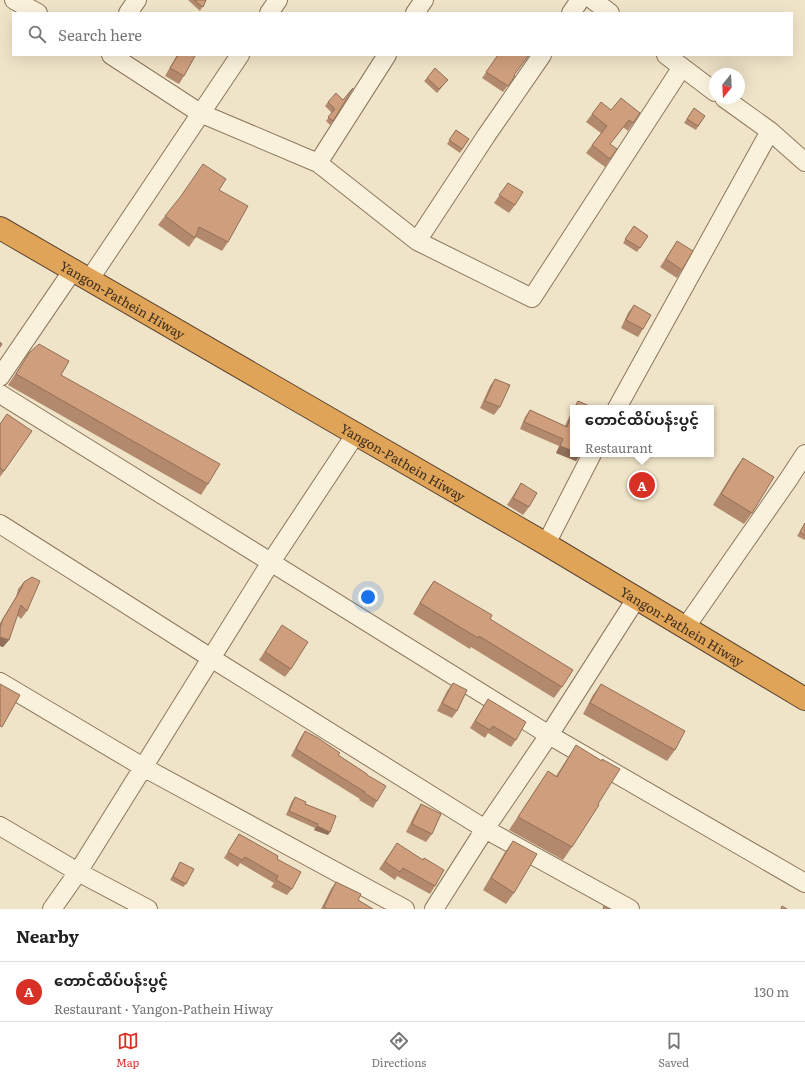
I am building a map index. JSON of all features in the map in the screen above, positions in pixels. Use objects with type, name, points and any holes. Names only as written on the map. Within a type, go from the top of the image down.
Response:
[{"type":"highway","name":"Yangon-Pathein Hiway","points":[[0,228],[355,435],[546,544],[805,699]]},
{"type":"street","points":[[14,0],[36,12]]},
{"type":"street","points":[[129,12],[137,0]]},
{"type":"street","points":[[270,12],[278,0]]},
{"type":"street","points":[[416,12],[424,0]]},
{"type":"street","points":[[572,12],[580,0]]},
{"type":"street","points":[[593,0],[609,12]]},
{"type":"street","points":[[113,56],[200,113],[318,163],[417,241],[532,298],[682,67]]},
{"type":"street","points":[[0,377],[81,275],[200,113],[239,56]]},
{"type":"street","points":[[318,163],[386,56]]},
{"type":"street","points":[[417,241],[541,56]]},
{"type":"street","points":[[667,56],[709,87]]},
{"type":"street","points":[[732,104],[770,131],[805,162]]},
{"type":"street","points":[[619,405],[770,131]]},
{"type":"street","points":[[0,394],[549,735],[805,884]]},
{"type":"street","points":[[52,909],[78,872],[271,562],[355,435]]},
{"type":"street","points":[[685,628],[805,454]]},
{"type":"street","points":[[546,544],[590,457]]},
{"type":"street","points":[[0,524],[210,658],[485,829],[630,909]]},
{"type":"street","points":[[434,909],[485,829],[549,735],[636,598]]},
{"type":"street","points":[[0,682],[143,767],[405,909]]},
{"type":"street","points":[[0,826],[78,872],[148,909]]},
{"type":"building","points":[[194,0],[206,0],[203,7]]},
{"type":"building","points":[[177,56],[195,56],[184,76],[170,68]]},
{"type":"building","points":[[497,56],[528,56],[508,86],[486,72]]},
{"type":"building","points":[[435,68],[448,80],[439,89],[427,78]]},
{"type":"building","points":[[353,88],[333,121],[328,117],[335,109],[328,102],[336,93],[343,100]]},
{"type":"building","points":[[621,98],[640,113],[633,123],[629,120],[610,144],[617,149],[610,159],[592,145],[607,126],[592,114],[601,102],[611,110]]},
{"type":"building","points":[[694,108],[705,116],[698,126],[687,119]]},
{"type":"building","points":[[456,130],[469,139],[462,149],[449,140]]},
{"type":"building","points":[[203,164],[226,179],[219,190],[248,206],[228,242],[199,227],[195,238],[165,216]]},
{"type":"building","points":[[508,183],[523,192],[515,205],[499,195]]},
{"type":"building","points":[[634,226],[648,236],[640,248],[625,239]]},
{"type":"building","points":[[677,241],[693,251],[682,270],[666,259]]},
{"type":"building","points":[[634,305],[651,315],[643,329],[626,320]]},
{"type":"building","points":[[39,344],[69,361],[61,375],[220,464],[208,484],[16,374],[29,353]]},
{"type":"building","points":[[495,379],[510,385],[500,407],[485,401]]},
{"type":"building","points":[[578,401],[587,405],[576,405]]},
{"type":"building","points":[[530,410],[567,427],[570,420],[570,450],[560,446],[563,439],[524,422]]},
{"type":"building","points":[[7,414],[32,431],[4,471],[0,468],[0,424]]},
{"type":"building","points":[[743,458],[774,477],[752,513],[721,494]]},
{"type":"building","points":[[521,483],[537,493],[529,507],[513,498]]},
{"type":"building","points":[[805,523],[805,535],[800,532]]},
{"type":"building","points":[[32,577],[40,581],[27,611],[21,605],[9,640],[0,637],[0,628],[3,619],[24,582]]},
{"type":"building","points":[[434,581],[492,615],[490,619],[573,670],[562,687],[479,636],[478,638],[420,603]]},
{"type":"building","points":[[282,625],[308,642],[291,669],[265,652]]},
{"type":"building","points":[[453,683],[467,690],[457,711],[442,703]]},
{"type":"building","points":[[0,684],[20,695],[2,727],[0,726]]},
{"type":"building","points":[[601,684],[685,731],[675,750],[590,703]]},
{"type":"building","points":[[488,699],[526,722],[516,740],[493,726],[490,730],[475,721]]},
{"type":"building","points":[[305,731],[340,753],[338,755],[367,775],[386,786],[377,801],[296,749]]},
{"type":"building","points":[[576,745],[602,761],[602,759],[620,769],[572,847],[518,817],[548,771],[557,777]]},
{"type":"building","points":[[295,797],[306,802],[305,804],[336,816],[330,832],[317,826],[318,824],[289,811]]},
{"type":"building","points":[[421,804],[441,814],[432,834],[412,824]]},
{"type":"building","points":[[239,834],[278,856],[277,859],[301,872],[292,889],[276,880],[278,876],[245,857],[242,860],[228,852]]},
{"type":"building","points":[[513,841],[537,854],[514,893],[491,878]]},
{"type":"building","points":[[397,843],[423,860],[424,858],[444,870],[435,886],[403,868],[400,872],[385,862]]},
{"type":"building","points":[[180,862],[194,869],[186,884],[173,877]]},
{"type":"building","points":[[336,882],[361,894],[358,900],[373,909],[327,909],[324,907]]},
{"type":"building","points":[[604,906],[610,909],[603,909]]},
{"type":"place","name":"တောင်ထိပ်ပန်းပွင့်","points":[[642,485]]}]
